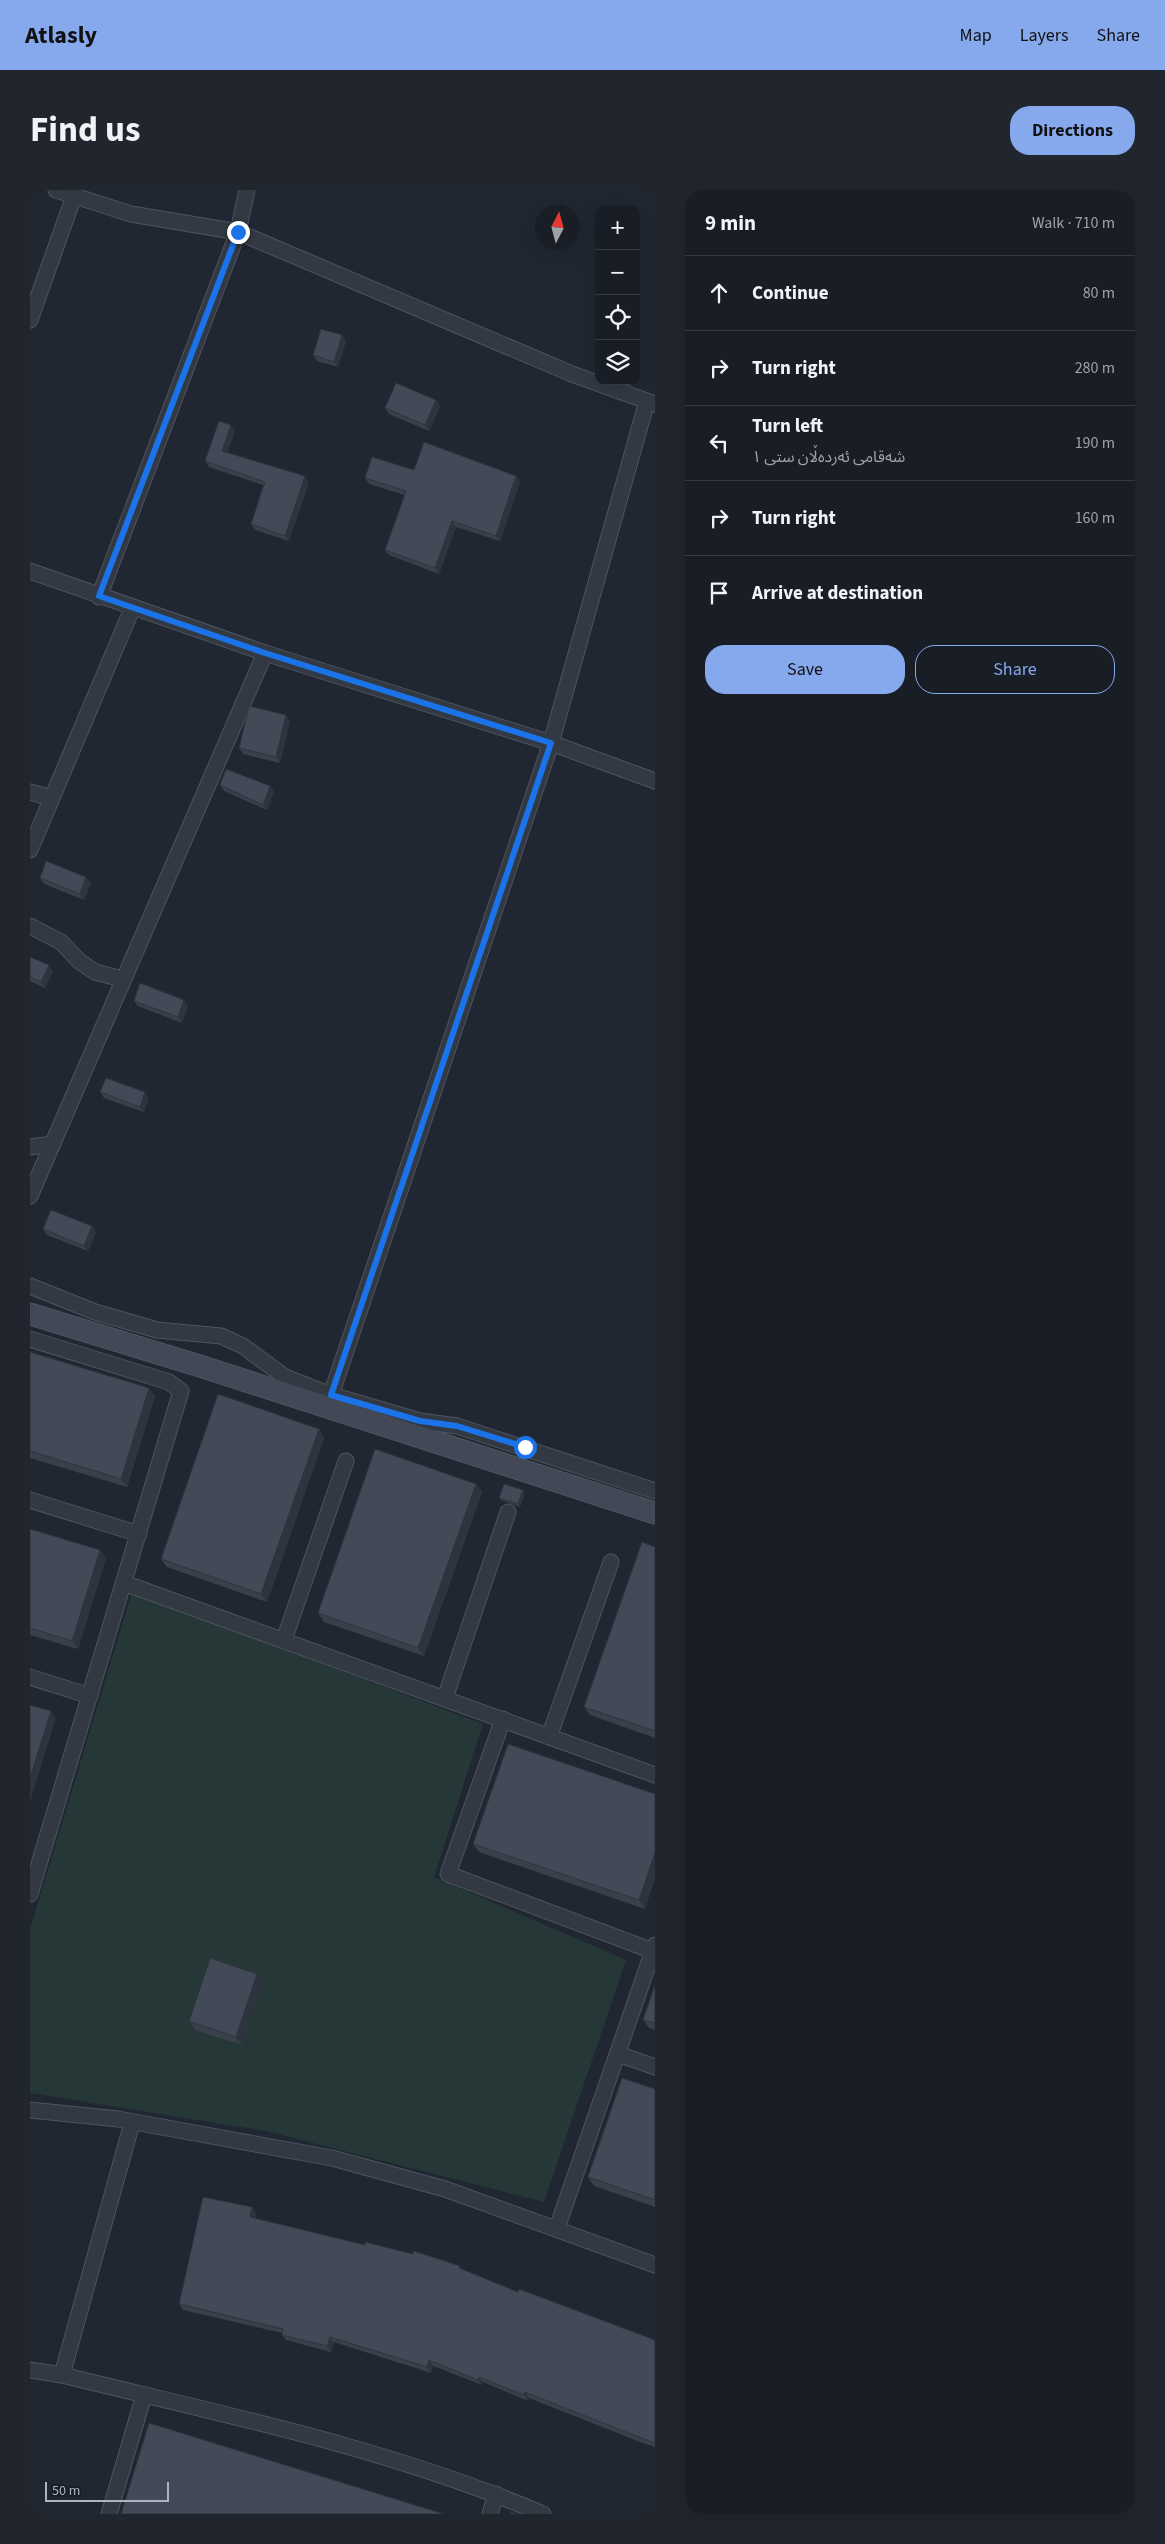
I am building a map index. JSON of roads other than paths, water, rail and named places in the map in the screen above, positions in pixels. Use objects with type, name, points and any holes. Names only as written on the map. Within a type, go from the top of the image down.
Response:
[{"type":"street","points":[[56,190],[131,214],[238,232],[572,374],[651,403],[551,743],[331,1395]]},
{"type":"street","points":[[99,596],[238,232],[247,190]]},
{"type":"street","points":[[30,320],[74,196]]},
{"type":"street","points":[[30,571],[132,609],[551,743],[655,781]]},
{"type":"street","points":[[30,850],[132,609]]},
{"type":"street","points":[[31,1190],[265,653]]},
{"type":"street","points":[[30,792],[51,798]]},
{"type":"street","points":[[30,926],[61,942],[79,961],[95,972],[122,979]]},
{"type":"street","points":[[30,1147],[52,1144]]},
{"type":"street","points":[[30,1286],[94,1312],[157,1330],[221,1336],[243,1346],[285,1378],[331,1395],[420,1421],[457,1426],[655,1491]]},
{"type":"street","points":[[30,1314],[655,1513]]},
{"type":"street","points":[[30,1339],[169,1382],[180,1391],[90,1696],[36,1856],[30,1894]]},
{"type":"street","points":[[284,1640],[346,1461]]},
{"type":"street","points":[[30,1500],[139,1534]]},
{"type":"street","points":[[445,1698],[508,1512]]},
{"type":"street","points":[[549,1737],[612,1562]]},
{"type":"street","points":[[124,1583],[655,1775]]},
{"type":"street","points":[[30,1677],[90,1696]]},
{"type":"street","points":[[503,1719],[448,1874],[654,1948],[557,2228]]},
{"type":"street","points":[[618,2054],[655,2067]]},
{"type":"street","points":[[30,2110],[132,2122],[332,2158],[445,2189],[655,2265]]},
{"type":"street","points":[[62,2375],[132,2122]]},
{"type":"street","points":[[30,2370],[62,2375],[232,2414],[331,2440],[416,2466],[496,2494],[543,2514]]},
{"type":"street","points":[[110,2514],[144,2395]]},
{"type":"street","points":[[490,2514],[496,2494]]}]
